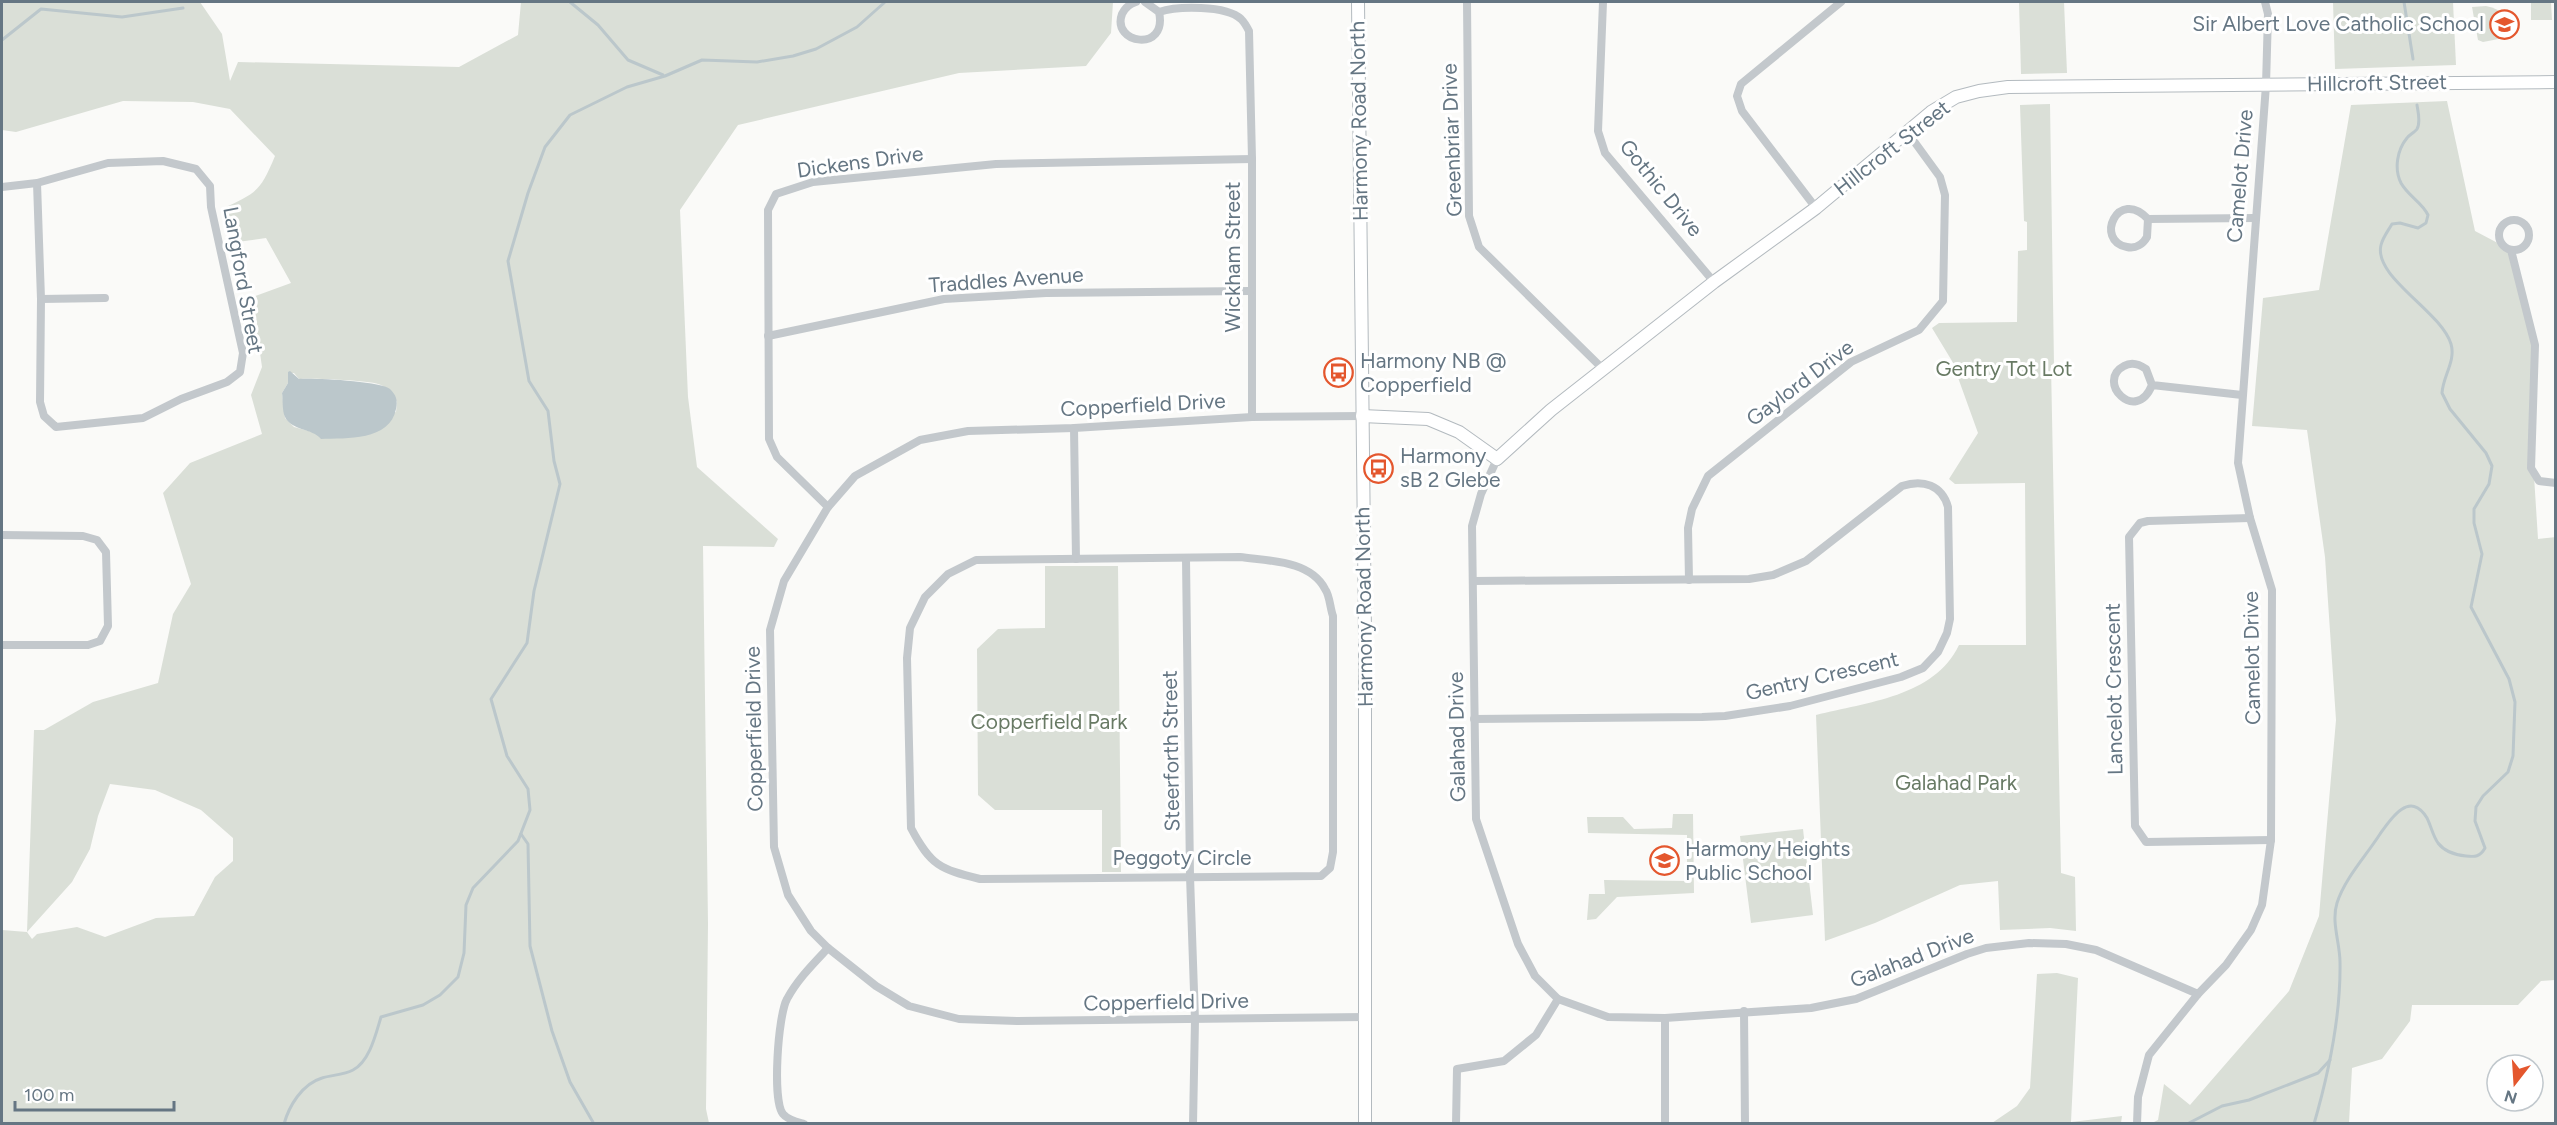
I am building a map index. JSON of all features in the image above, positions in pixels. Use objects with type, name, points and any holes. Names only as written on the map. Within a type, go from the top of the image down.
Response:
[{"type":"street","points":[[1136,2],[1126,7],[1121,19],[1124,31],[1134,39],[1147,39],[1157,32],[1159,12],[1145,2]]},
{"type":"street","name":"Harmony Road North","points":[[1358,2],[1365,1124]]},
{"type":"street","name":"Greenbriar Drive","points":[[1467,2],[1469,216],[1479,247],[1604,369]]},
{"type":"street","name":"Gothic Drive","points":[[1603,2],[1598,131],[1605,153],[1714,282]]},
{"type":"street","points":[[1816,208],[1742,111],[1737,96],[1741,84],[1841,2]]},
{"type":"street","name":"Camelot Drive","points":[[2137,1124],[2138,1098],[2149,1055],[2198,994],[2226,964],[2251,930],[2262,905],[2271,840],[2272,590],[2250,518],[2238,463],[2266,85],[2268,14],[2265,2]]},
{"type":"street","name":"Wickham Street","points":[[1159,12],[1172,8],[1220,10],[1240,18],[1249,31],[1252,159],[1250,291],[1252,417]]},
{"type":"street","name":"Hillcroft Street","points":[[1497,459],[1531,426],[1714,282],[1816,208],[1931,112],[1956,98],[1979,91],[2008,87],[2556,82]]},
{"type":"street","name":"Gaylord Drive","points":[[1689,580],[1690,518],[1708,476],[1851,362],[1919,330],[1943,301],[1945,195],[1940,177],[1908,133]]},
{"type":"street","name":"Dickens Drive","points":[[828,507],[777,457],[768,439],[768,210],[776,194],[813,182],[996,164],[1252,159]]},
{"type":"street","name":"Langford Street","points":[[2,187],[37,183],[108,163],[163,161],[196,169],[210,186],[211,207],[243,353],[240,372],[227,382],[181,399],[143,418],[56,427],[44,416],[40,402],[41,299],[37,183]]},
{"type":"street","points":[[2148,219],[2147,237],[2139,246],[2126,247],[2115,241],[2111,229],[2112,222],[2119,212],[2131,209],[2148,219],[2255,218]]},
{"type":"street","points":[[2511,250],[2535,345],[2531,468],[2539,481],[2556,483]]},
{"type":"street","name":"Traddles Avenue","points":[[768,336],[944,299],[1046,293],[1250,291]]},
{"type":"street","points":[[41,299],[105,298]]},
{"type":"street","points":[[2135,364],[2146,369],[2152,385],[2140,400],[2127,400],[2117,393],[2114,381],[2119,369],[2135,364]]},
{"type":"street","points":[[2152,385],[2242,395]]},
{"type":"street","points":[[1362,416],[1428,419],[1459,432],[1497,459]]},
{"type":"street","name":"Copperfield Drive","points":[[1362,416],[1252,417],[1074,428],[968,431],[920,440],[855,476],[828,507],[784,581],[770,630],[774,847],[788,895],[811,931],[828,948],[876,986],[909,1006],[960,1019],[1195,1020],[1366,1017]]},
{"type":"street","points":[[1074,428],[1076,559]]},
{"type":"street","name":"Galahad Drive","points":[[1497,459],[1481,494],[1472,526],[1476,819],[1518,944],[1535,976],[1558,999],[1608,1017],[1665,1018],[1744,1011],[1799,1010],[1856,999],[1986,948],[2029,943],[2072,945],[2096,950],[2198,994]]},
{"type":"street","name":"Gentry Crescent","points":[[1473,581],[1749,579],[1792,568],[1806,561],[1902,486],[1912,483],[1930,485],[1940,489],[1946,497],[1948,507],[1948,626],[1932,661],[1912,674],[1790,706],[1725,716],[1474,719]]},
{"type":"street","name":"Lancelot Crescent","points":[[2250,518],[2148,520],[2140,523],[2129,537],[2135,826],[2146,842],[2271,840]]},
{"type":"street","points":[[2,535],[83,536],[97,540],[106,552],[108,626],[100,641],[88,645],[2,645]]},
{"type":"street","name":"Peggoty Circle","points":[[1240,557],[1291,564],[1313,573],[1326,590],[1333,616],[1333,852],[1329,868],[1321,876],[980,879],[944,870],[923,851],[911,828],[907,658],[910,628],[925,597],[948,574],[976,560],[1186,558],[1240,557]]},
{"type":"street","name":"Steerforth Street","points":[[1186,558],[1190,876],[1195,1020],[1193,1124]]},
{"type":"street","points":[[804,1124],[789,1119],[779,1107],[779,1025],[786,1001],[799,980],[828,948]]},
{"type":"street","points":[[1456,1124],[1458,1069],[1504,1061],[1536,1035],[1558,999]]},
{"type":"street","points":[[1744,1011],[1745,1124]]},
{"type":"street","points":[[1665,1018],[1665,1124]]},
{"type":"street","name":"Harmony Road North","points":[[1366,1105],[1370,1124]]},
{"type":"green space","points":[[2,2],[200,2],[222,34],[230,81],[238,62],[459,67],[518,35],[521,2],[1113,2],[1111,33],[1086,66],[959,73],[738,125],[680,210],[688,397],[697,467],[778,539],[774,547],[703,546],[708,924],[706,1109],[709,1123],[2,1123],[2,930],[27,932],[34,730],[44,730],[93,702],[158,683],[173,614],[191,584],[163,493],[190,463],[262,434],[251,395],[262,367],[247,299],[291,283],[266,238],[230,243],[222,209],[256,190],[275,156],[230,109],[193,102],[123,101],[16,132],[2,130]],"holes":[[[288,373],[294,373],[299,379],[328,379],[381,385],[396,399],[396,412],[316,433],[294,427],[285,418],[282,393],[288,383]],[[110,784],[155,790],[201,810],[233,838],[233,861],[215,877],[194,916],[156,918],[105,937],[77,927],[37,934],[32,939],[27,932],[72,882],[90,849],[98,816]]]},
{"type":"green space","points":[[2019,2],[2064,2],[2067,73],[2021,74]]},
{"type":"green space","points":[[2333,2],[2453,2],[2456,65],[2335,69]]},
{"type":"green space","points":[[2531,2],[2551,2],[2552,20],[2531,20]]},
{"type":"green space","points":[[2486,6],[2506,16],[2514,36],[2483,42],[2478,40],[2472,7]]},
{"type":"green space","points":[[2447,101],[2475,231],[2511,250],[2535,345],[2534,476],[2538,539],[2556,537],[2555,980],[2541,981],[2518,1005],[2412,1005],[2410,1021],[2382,1059],[2352,1068],[2349,1123],[2150,1124],[2158,1120],[2164,1084],[2190,1105],[2289,991],[2319,916],[2336,720],[2325,557],[2307,430],[2252,426],[2263,298],[2319,290],[2351,105]]},
{"type":"green space","name":"Galahad Park","points":[[2050,104],[2054,365],[2051,365],[2061,873],[2075,877],[2076,931],[2050,928],[2000,930],[1998,881],[1960,885],[1875,923],[1825,941],[1816,715],[1877,701],[1916,687],[1948,662],[1959,645],[2026,645],[2025,483],[1955,484],[1949,479],[1978,433],[1952,361],[1932,328],[1939,323],[2017,322],[2018,251],[2027,250],[2020,105]]},
{"type":"green space","name":"Copperfield Park","points":[[1045,566],[1118,566],[1121,872],[1102,872],[1102,810],[995,810],[978,795],[977,649],[998,629],[1045,628]]},
{"type":"green space","points":[[1673,814],[1693,814],[1694,893],[1617,897],[1596,919],[1587,920],[1589,894],[1605,894],[1604,880],[1687,881],[1687,835],[1588,833],[1587,817],[1623,817],[1634,829],[1672,828]]},
{"type":"green space","points":[[1803,829],[1813,915],[1751,923],[1740,836]]},
{"type":"green space","points":[[2057,973],[2078,978],[2071,1122],[2122,1116],[2121,1123],[1992,1123],[2017,1106],[2030,1088],[2037,974]]},
{"type":"shaded area","points":[[290,371],[299,379],[361,382],[384,386],[390,389],[397,403],[392,419],[385,427],[366,436],[321,439],[313,433],[292,425],[285,417],[282,393],[288,383],[288,372]]},
{"type":"waterway","points":[[570,2],[598,25],[628,60],[663,75]]},
{"type":"waterway","points":[[284,1124],[293,1103],[308,1085],[322,1078],[349,1072],[359,1066],[372,1046],[381,1017],[423,1005],[440,995],[458,977],[464,953],[466,905],[473,888],[518,841],[530,810],[528,789],[507,756],[491,699],[527,643],[534,591],[560,484],[554,461],[548,411],[529,381],[508,261],[528,193],[545,147],[570,115],[627,87],[665,76],[702,60],[757,62],[793,56],[816,49],[857,27],[885,2]]},
{"type":"waterway","points":[[2404,2],[2413,59]]},
{"type":"waterway","points":[[2,40],[41,9],[122,17],[183,8]]},
{"type":"waterway","points":[[2314,1124],[2325,1084],[2336,1024],[2340,955],[2335,910],[2345,885],[2390,821],[2401,810],[2408,807],[2414,806],[2421,810],[2441,846],[2450,852],[2462,855],[2479,855],[2485,848],[2475,821],[2476,807],[2483,796],[2508,772],[2513,756],[2515,702],[2509,679],[2471,607],[2482,554],[2474,523],[2474,509],[2489,484],[2492,466],[2486,453],[2450,409],[2442,393],[2452,356],[2451,344],[2445,332],[2397,282],[2381,257],[2381,245],[2392,224],[2400,223],[2418,228],[2426,223],[2428,215],[2404,188],[2398,172],[2401,148],[2418,126],[2417,105]]},
{"type":"waterway","points":[[521,834],[528,844],[530,946],[552,1031],[570,1082],[594,1124]]},
{"type":"waterway","points":[[2187,1124],[2222,1106],[2249,1100],[2318,1073],[2330,1060]]},
{"type":"place","name":"Sir Albert Love Catholic School","points":[[2505,24]]},
{"type":"place","name":"Harmony NB @ Copperfield","points":[[1339,373]]},
{"type":"place","name":"Harmony sB 2 Glebe","points":[[1379,468]]},
{"type":"place","name":"Harmony Heights Public School","points":[[1664,861]]},
{"type":"park label","name":"Gentry Tot Lot","points":[[2004,369]]}]
